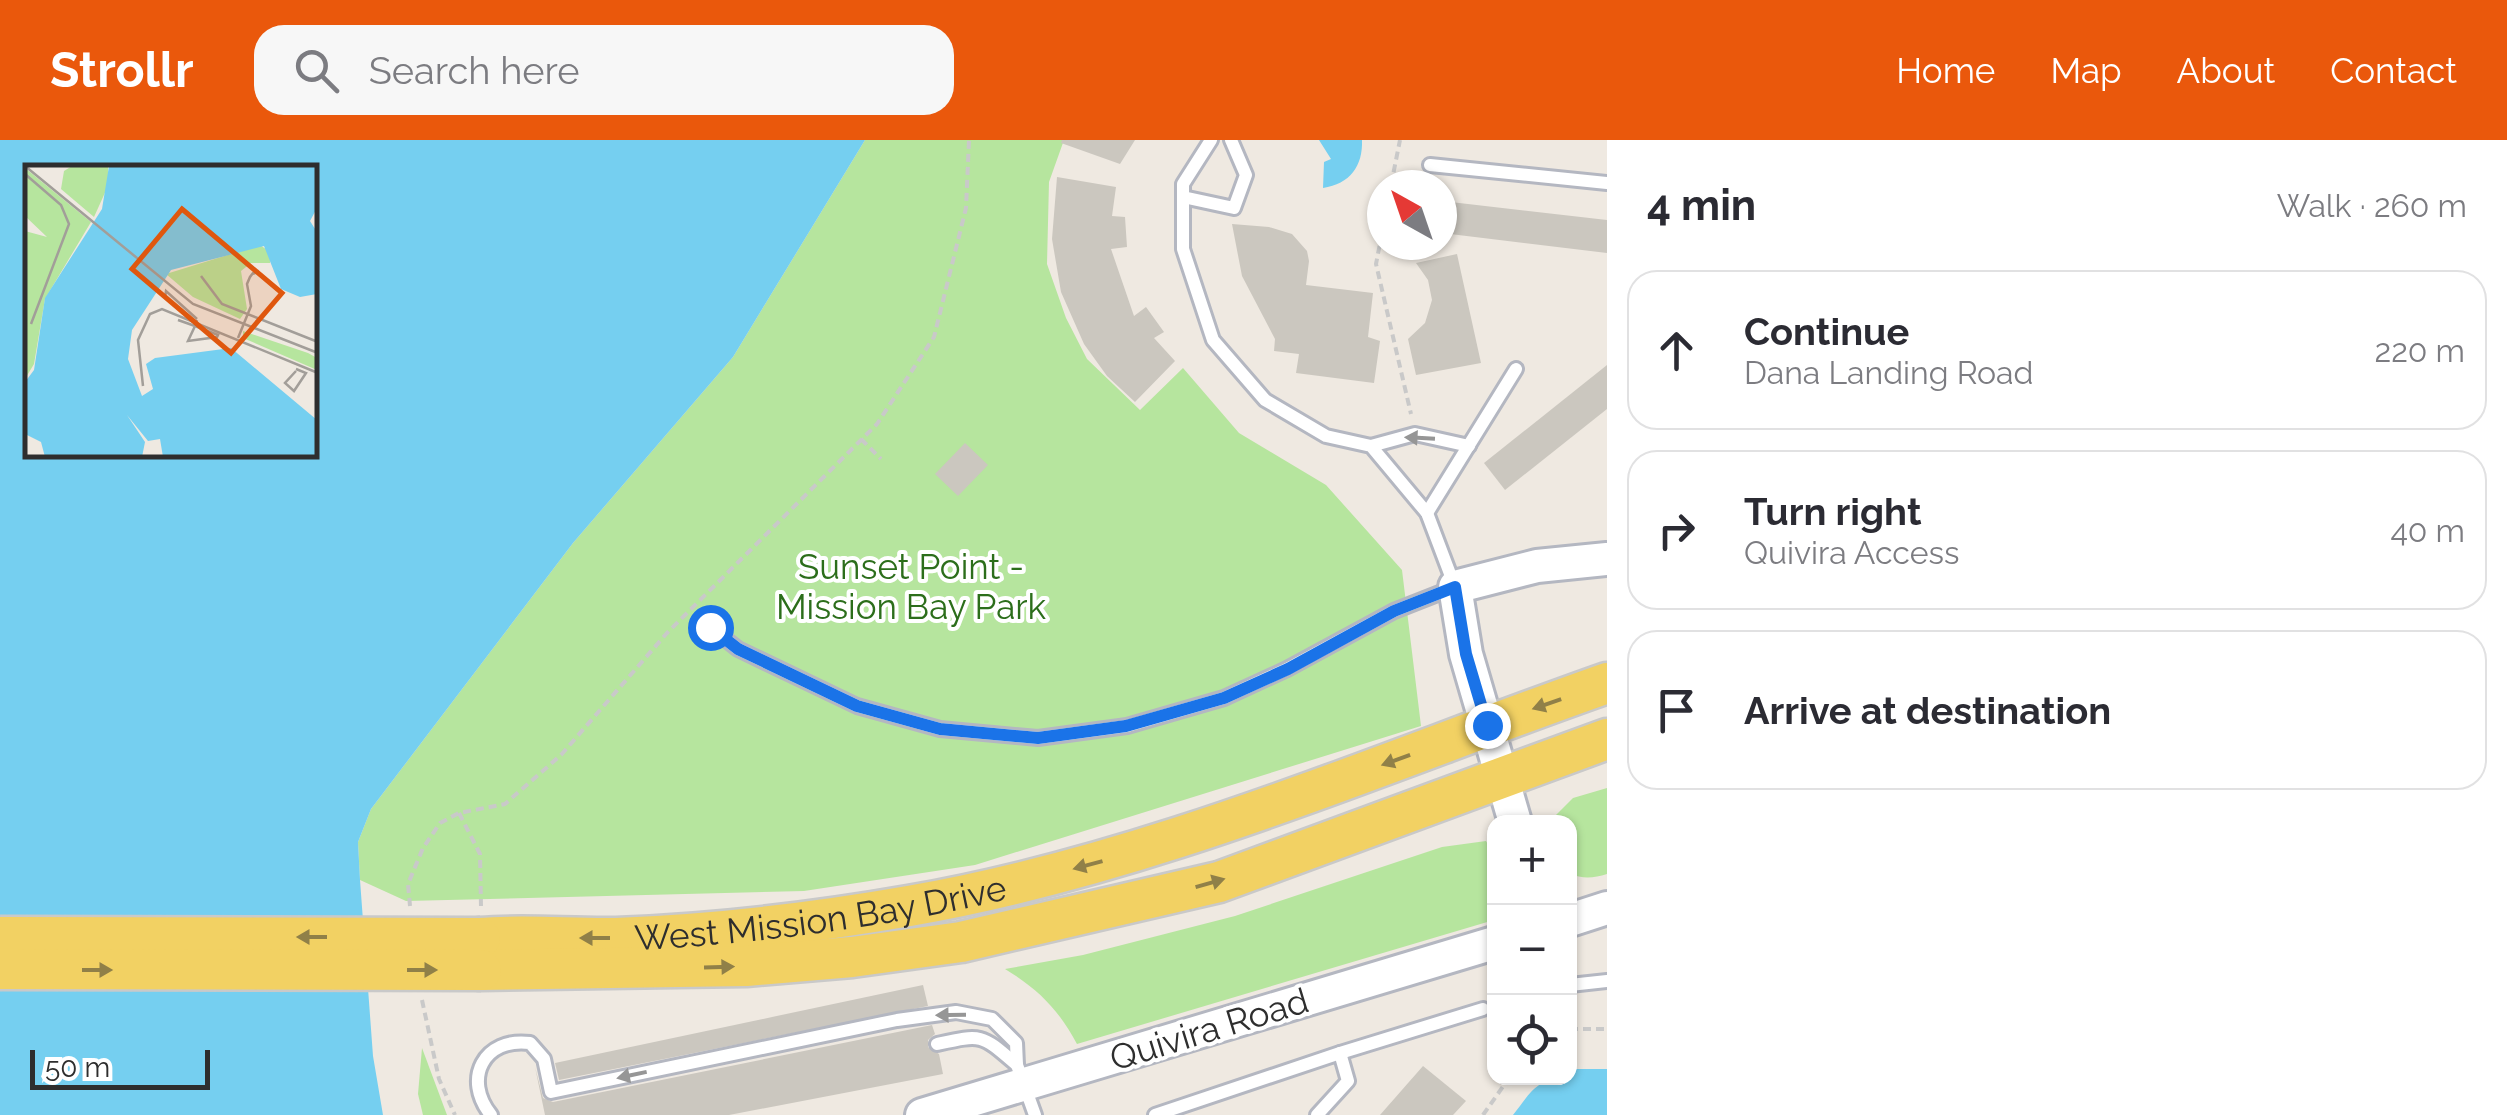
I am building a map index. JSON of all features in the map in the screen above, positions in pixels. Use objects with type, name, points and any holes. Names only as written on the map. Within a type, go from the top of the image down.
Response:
[{"type":"main road","name":"West Mission Bay Drive","points":[[0,937],[481,941],[614,938],[811,922],[1003,888],[1148,848],[1607,683]]},
{"type":"main road","name":"West Mission Bay Drive","points":[[0,970],[481,941],[746,966],[961,942],[1219,882],[1607,738]]},
{"type":"street","points":[[1513,815],[1466,654],[1455,587],[1537,566],[1607,559]]},
{"type":"street","points":[[1577,918],[1607,908]]},
{"type":"street","name":"Quivira Road","points":[[922,1115],[1025,1088],[1487,945]]},
{"type":"lane","points":[[1212,140],[1183,184],[1183,250],[1212,340],[1266,400],[1326,436],[1371,446],[1415,434],[1469,446]]},
{"type":"lane","points":[[1183,196],[1234,208],[1246,175],[1231,140]]},
{"type":"lane","points":[[1430,165],[1607,182]]},
{"type":"lane","points":[[1427,513],[1516,370]]},
{"type":"lane","points":[[710,627],[738,649],[857,706],[940,729],[1038,738],[1126,726],[1224,698],[1288,669],[1394,611],[1455,587],[1427,513],[1371,446]]},
{"type":"lane","points":[[1577,984],[1607,980]]},
{"type":"lane","points":[[1156,1115],[1483,1009]]},
{"type":"lane","points":[[492,1115],[484,1106],[480,1066],[493,1048],[510,1041],[530,1043],[544,1059],[551,1092],[897,1020],[956,1012],[992,1019],[1016,1042],[1025,1088]]},
{"type":"lane","points":[[937,1044],[984,1038],[1025,1088]]},
{"type":"lane","points":[[1317,1115],[1348,1081],[1340,1054]]},
{"type":"path","points":[[412,923],[408,884],[423,848],[440,823],[459,813],[504,804],[561,756],[666,633],[877,424],[934,337],[966,208],[969,140]]},
{"type":"path","points":[[1394,170],[1400,140]]},
{"type":"path","points":[[1377,260],[1415,434]]},
{"type":"path","points":[[861,439],[881,459]]},
{"type":"path","points":[[459,813],[480,854],[481,941]]},
{"type":"path","points":[[422,1000],[439,1079],[456,1115]]},
{"type":"path","points":[[1577,1029],[1607,1029]]},
{"type":"path","points":[[1483,1115],[1504,1085]]},
{"type":"green space","name":"Sunset Point - Mission Bay Park","points":[[865,140],[1064,140],[1049,182],[1047,264],[1066,318],[1087,359],[1140,410],[1183,368],[1239,433],[1326,485],[1402,570],[1421,726],[975,865],[804,891],[406,901],[360,880],[358,842],[371,809],[573,543],[733,357]]},
{"type":"green space","points":[[1607,788],[1607,874],[1577,876],[1577,815],[1556,815],[1573,798]]},
{"type":"green space","points":[[1486,841],[1487,922],[1077,1044],[1047,1001],[1005,969],[1083,955],[1235,916],[1442,847]]},
{"type":"green space","points":[[422,1048],[447,1115],[423,1115],[418,1094]]},
{"type":"water","points":[[0,140],[865,140],[733,357],[573,543],[371,809],[358,842],[373,1056],[383,1115],[0,1115]]},
{"type":"water","points":[[1319,140],[1362,140],[1353,172],[1341,182],[1323,188],[1324,162],[1331,159]]},
{"type":"water","points":[[1577,1069],[1607,1069],[1607,1115],[1513,1115],[1536,1087],[1577,1085]]},
{"type":"building","points":[[1135,140],[1120,164],[1061,143]]},
{"type":"building","points":[[1057,177],[1116,187],[1112,216],[1125,217],[1127,247],[1111,249],[1134,316],[1146,307],[1164,332],[1154,338],[1175,361],[1135,402],[1107,376],[1084,344],[1061,292],[1052,239]]},
{"type":"building","points":[[1457,203],[1607,220],[1607,253],[1457,235]]},
{"type":"building","points":[[1232,224],[1269,227],[1292,234],[1307,251],[1306,285],[1373,293],[1368,337],[1380,341],[1374,383],[1296,373],[1299,354],[1274,351],[1275,339],[1242,276]]},
{"type":"building","points":[[1457,254],[1481,363],[1416,375],[1408,339],[1425,323],[1432,300],[1428,280],[1416,263],[1457,260]]},
{"type":"building","points":[[1607,365],[1607,409],[1505,490],[1484,463]]},
{"type":"building","points":[[965,443],[988,465],[958,496],[935,474]]},
{"type":"building","points":[[923,985],[928,1006],[559,1080],[555,1063]]},
{"type":"building","points":[[932,1025],[935,1034],[928,1040],[928,1047],[939,1054],[943,1074],[729,1115],[545,1115],[535,1067],[543,1098],[553,1102]]},
{"type":"building","points":[[1423,1066],[1466,1101],[1453,1115],[1380,1115]]},
{"type":"route","points":[[710,627],[738,649],[857,706],[940,729],[1038,738],[1126,726],[1224,698],[1288,669],[1394,611],[1455,587],[1466,654],[1487,725]]}]
